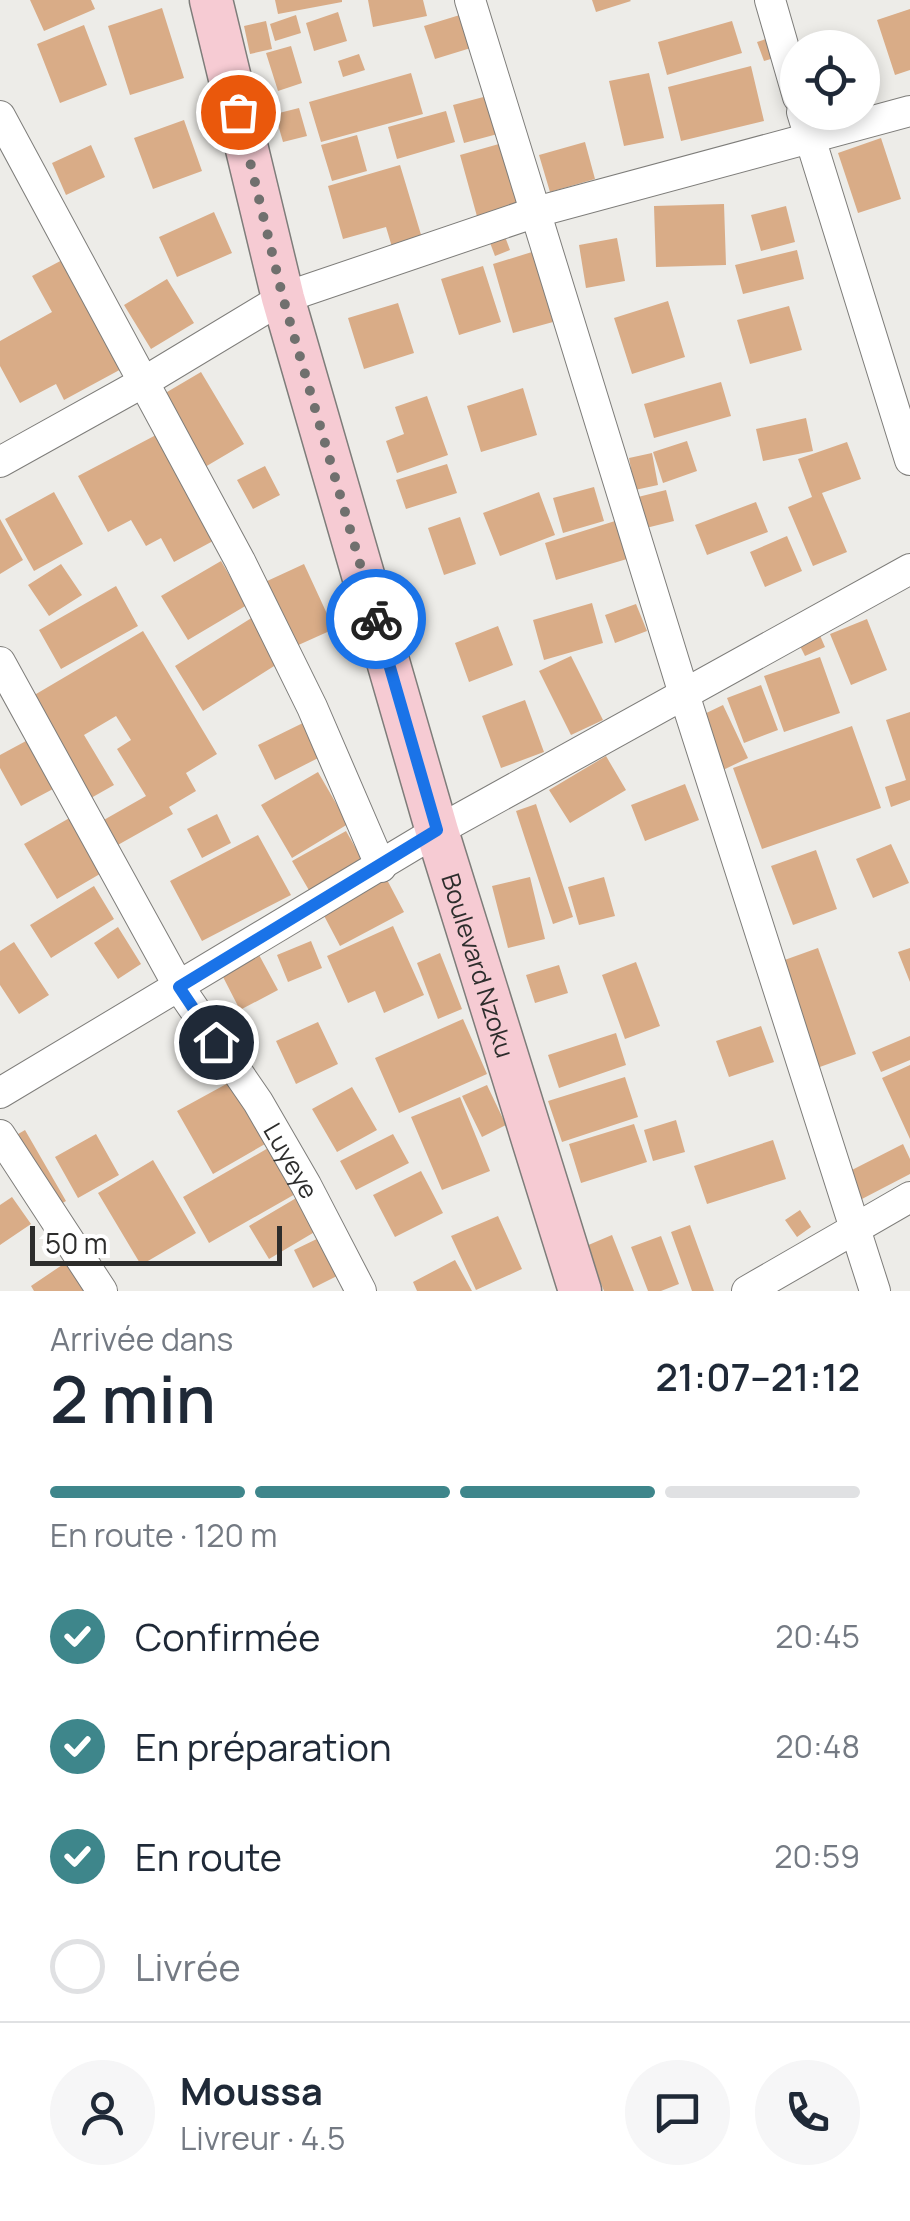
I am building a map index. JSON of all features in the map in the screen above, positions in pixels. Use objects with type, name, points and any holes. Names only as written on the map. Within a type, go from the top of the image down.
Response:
[{"type":"street","name":"Boulevard Nzoku","points":[[211,0],[283,298],[437,830],[580,1291]]},
{"type":"street","points":[[470,0],[684,694],[875,1291]]},
{"type":"street","points":[[770,0],[780,35]]},
{"type":"street","points":[[880,115],[910,111]]},
{"type":"street","points":[[0,116],[240,561],[312,707],[381,867]]},
{"type":"street","points":[[0,462],[142,384],[283,298],[793,130]]},
{"type":"street","points":[[807,130],[910,460]]},
{"type":"street","points":[[0,1093],[437,830],[910,569]]},
{"type":"street","name":"Luyeye","points":[[0,662],[179,987],[258,1102],[360,1291]]},
{"type":"street","points":[[0,1135],[102,1291]]},
{"type":"street","points":[[747,1291],[910,1196]]},
{"type":"building","points":[[30,0],[91,0],[95,9],[44,31]]},
{"type":"building","points":[[275,0],[342,0],[342,2],[278,14]]},
{"type":"building","points":[[368,0],[423,0],[427,16],[373,27]]},
{"type":"building","points":[[592,0],[630,0],[631,1],[596,12]]},
{"type":"building","points":[[162,8],[184,78],[130,95],[108,26]]},
{"type":"building","points":[[910,9],[910,70],[895,75],[877,20]]},
{"type":"building","points":[[338,12],[347,41],[314,51],[306,23]]},
{"type":"building","points":[[463,14],[474,47],[435,59],[424,26]]},
{"type":"building","points":[[296,15],[301,33],[275,41],[270,24]]},
{"type":"building","points":[[266,21],[272,49],[250,54],[244,26]]},
{"type":"building","points":[[732,21],[742,53],[667,75],[658,42]]},
{"type":"building","points":[[84,25],[107,85],[60,103],[37,44]]},
{"type":"building","points":[[775,36],[780,56],[764,61],[757,42]]},
{"type":"building","points":[[291,46],[302,83],[278,91],[266,53]]},
{"type":"building","points":[[359,54],[365,70],[343,77],[338,61]]},
{"type":"building","points":[[751,66],[764,121],[681,141],[668,87]]},
{"type":"building","points":[[411,73],[423,114],[321,142],[309,102]]},
{"type":"building","points":[[649,73],[664,138],[624,146],[609,81]]},
{"type":"building","points":[[495,94],[505,132],[464,143],[453,105]]},
{"type":"building","points":[[299,108],[307,136],[283,142],[275,114]]},
{"type":"building","points":[[446,111],[455,142],[397,159],[388,127]]},
{"type":"building","points":[[184,120],[202,171],[153,189],[134,138]]},
{"type":"building","points":[[357,135],[367,171],[332,181],[321,145]]},
{"type":"building","points":[[881,138],[901,199],[858,213],[838,153]]},
{"type":"building","points":[[506,142],[525,207],[478,220],[460,155]]},
{"type":"building","points":[[585,142],[595,179],[550,192],[539,155]]},
{"type":"building","points":[[91,145],[105,177],[66,195],[52,163]]},
{"type":"building","points":[[400,165],[422,238],[392,247],[386,227],[343,239],[328,186]]},
{"type":"building","points":[[724,204],[726,265],[656,267],[654,206]]},
{"type":"building","points":[[786,206],[795,242],[761,251],[751,215]]},
{"type":"building","points":[[214,212],[232,253],[177,277],[159,237]]},
{"type":"building","points":[[504,234],[510,250],[495,256],[489,240]]},
{"type":"building","points":[[617,238],[625,281],[586,288],[579,245]]},
{"type":"building","points":[[797,250],[804,279],[743,294],[735,265]]},
{"type":"building","points":[[532,252],[553,322],[513,333],[493,264]]},
{"type":"building","points":[[66,258],[125,367],[64,400],[56,384],[20,403],[0,366],[0,341],[52,312],[32,276]]},
{"type":"building","points":[[483,266],[501,322],[459,335],[441,279]]},
{"type":"building","points":[[167,279],[194,323],[151,349],[124,305]]},
{"type":"building","points":[[668,301],[685,357],[632,374],[614,318]]},
{"type":"building","points":[[398,303],[414,353],[364,369],[348,318]]},
{"type":"building","points":[[789,306],[802,350],[750,364],[737,320]]},
{"type":"building","points":[[201,372],[244,444],[205,467],[162,395]]},
{"type":"building","points":[[721,382],[731,416],[654,438],[644,404]]},
{"type":"building","points":[[523,388],[537,435],[481,452],[467,406]]},
{"type":"building","points":[[427,396],[448,455],[397,473],[386,441],[404,434],[395,407]]},
{"type":"building","points":[[806,418],[813,451],[763,461],[756,429]]},
{"type":"building","points":[[156,435],[213,541],[174,562],[161,538],[146,546],[131,520],[108,532],[78,476]]},
{"type":"building","points":[[687,441],[697,471],[663,483],[653,452]]},
{"type":"building","points":[[847,442],[861,479],[822,493],[847,552],[813,566],[788,507],[812,497],[798,459]]},
{"type":"building","points":[[652,453],[658,485],[635,490],[629,458]]},
{"type":"building","points":[[447,464],[457,493],[406,509],[396,480]]},
{"type":"building","points":[[265,466],[280,495],[253,509],[237,480]]},
{"type":"building","points":[[594,487],[604,521],[563,533],[553,498]]},
{"type":"building","points":[[666,490],[674,521],[646,528],[638,497]]},
{"type":"building","points":[[54,492],[83,544],[34,571],[5,519]]},
{"type":"building","points":[[539,492],[555,535],[500,556],[483,513]]},
{"type":"building","points":[[756,502],[768,532],[707,555],[695,525]]},
{"type":"building","points":[[460,517],[476,564],[444,575],[428,528]]},
{"type":"building","points":[[0,519],[23,560],[0,574]]},
{"type":"building","points":[[615,521],[627,559],[556,580],[545,543]]},
{"type":"building","points":[[787,536],[802,571],[765,587],[750,552]]},
{"type":"building","points":[[221,561],[247,605],[188,640],[161,596]]},
{"type":"building","points":[[61,564],[82,595],[49,616],[28,585]]},
{"type":"building","points":[[304,564],[334,629],[294,647],[265,582]]},
{"type":"building","points":[[116,586],[138,626],[61,669],[39,630]]},
{"type":"building","points":[[592,603],[603,643],[544,660],[533,620]]},
{"type":"building","points":[[636,604],[647,631],[615,643],[605,615]]},
{"type":"building","points":[[253,617],[282,661],[203,711],[175,666]]},
{"type":"building","points":[[867,619],[887,670],[851,685],[830,634]]},
{"type":"building","points":[[498,626],[513,665],[469,682],[455,643]]},
{"type":"building","points":[[143,631],[217,754],[186,773],[196,791],[169,807],[173,814],[116,846],[102,821],[146,796],[117,749],[131,740],[116,716],[84,735],[114,785],[91,798],[31,697]]},
{"type":"building","points":[[818,631],[825,647],[805,656],[797,640]]},
{"type":"building","points":[[571,656],[603,720],[571,735],[539,671]]},
{"type":"building","points":[[820,657],[840,713],[784,732],[764,676]]},
{"type":"building","points":[[761,685],[778,730],[744,743],[727,698]]},
{"type":"building","points":[[525,700],[544,752],[501,768],[482,716]]},
{"type":"building","points":[[723,705],[748,758],[721,771],[696,718]]},
{"type":"building","points":[[910,712],[910,800],[891,807],[885,787],[906,780],[886,720]]},
{"type":"building","points":[[307,721],[324,755],[275,780],[258,745]]},
{"type":"building","points":[[852,726],[881,808],[762,849],[733,768]]},
{"type":"building","points":[[26,741],[53,789],[21,806],[0,768],[0,755]]},
{"type":"building","points":[[606,756],[626,790],[570,823],[549,790]]},
{"type":"building","points":[[318,772],[348,824],[292,858],[261,805]]},
{"type":"building","points":[[685,784],[699,820],[645,841],[631,805]]},
{"type":"building","points":[[536,804],[573,917],[553,924],[516,811]]},
{"type":"building","points":[[217,814],[231,843],[202,858],[187,829]]},
{"type":"building","points":[[73,816],[105,871],[57,899],[24,844]]},
{"type":"building","points":[[346,831],[363,861],[310,892],[292,861]]},
{"type":"building","points":[[258,835],[291,895],[202,941],[170,881]]},
{"type":"building","points":[[891,844],[909,883],[873,898],[856,859]]},
{"type":"building","points":[[816,850],[837,909],[793,925],[771,866]]},
{"type":"building","points":[[385,876],[404,912],[340,946],[321,910]]},
{"type":"building","points":[[530,877],[545,939],[508,948],[492,886]]},
{"type":"building","points":[[604,877],[615,916],[579,925],[568,887]]},
{"type":"building","points":[[94,886],[114,919],[51,958],[30,925]]},
{"type":"building","points":[[393,926],[424,995],[384,1013],[375,991],[348,1003],[327,956]]},
{"type":"building","points":[[118,927],[141,964],[118,979],[94,943]]},
{"type":"building","points":[[311,941],[322,968],[288,982],[277,955]]},
{"type":"building","points":[[14,942],[49,995],[19,1014],[0,985],[0,951]]},
{"type":"building","points":[[818,948],[856,1054],[817,1068],[779,962]]},
{"type":"building","points":[[910,948],[910,982],[898,952]]},
{"type":"building","points":[[258,953],[278,990],[240,1010],[221,973]]},
{"type":"building","points":[[440,953],[462,1009],[438,1019],[417,963]]},
{"type":"building","points":[[636,962],[660,1026],[625,1039],[602,975]]},
{"type":"building","points":[[559,965],[568,993],[535,1003],[526,975]]},
{"type":"building","points":[[463,1019],[487,1074],[399,1113],[375,1058]]},
{"type":"building","points":[[318,1022],[338,1064],[296,1084],[276,1041]]},
{"type":"building","points":[[761,1026],[774,1062],[729,1077],[716,1041]]},
{"type":"building","points":[[616,1033],[626,1065],[559,1088],[548,1055]]},
{"type":"building","points":[[910,1036],[910,1060],[881,1072],[872,1052]]},
{"type":"building","points":[[910,1065],[910,1139],[882,1078]]},
{"type":"building","points":[[625,1077],[638,1117],[562,1142],[548,1101]]},
{"type":"building","points":[[230,1082],[265,1144],[213,1174],[177,1111]]},
{"type":"building","points":[[487,1085],[506,1125],[482,1137],[462,1096]]},
{"type":"building","points":[[352,1087],[377,1130],[337,1152],[312,1109]]},
{"type":"building","points":[[460,1097],[490,1171],[442,1190],[411,1117]]},
{"type":"building","points":[[676,1120],[685,1152],[653,1161],[644,1130]]},
{"type":"building","points":[[634,1124],[647,1162],[581,1183],[569,1144]]},
{"type":"building","points":[[25,1130],[66,1201],[54,1208],[13,1137]]},
{"type":"building","points":[[96,1134],[119,1175],[78,1198],[55,1157]]},
{"type":"building","points":[[393,1134],[409,1163],[356,1190],[340,1161]]},
{"type":"building","points":[[773,1140],[786,1179],[707,1204],[694,1166]]},
{"type":"building","points":[[903,1144],[910,1159],[910,1174],[860,1200],[846,1173]]},
{"type":"building","points":[[270,1147],[297,1193],[209,1243],[183,1197]]},
{"type":"building","points":[[153,1160],[196,1233],[141,1265],[98,1193]]},
{"type":"building","points":[[421,1171],[443,1213],[395,1237],[373,1195]]},
{"type":"building","points":[[303,1194],[323,1227],[269,1259],[249,1226]]},
{"type":"building","points":[[12,1197],[31,1224],[0,1245],[0,1205]]},
{"type":"building","points":[[800,1210],[811,1227],[797,1237],[785,1220]]},
{"type":"building","points":[[498,1216],[522,1269],[476,1290],[451,1236]]},
{"type":"building","points":[[690,1225],[714,1291],[692,1291],[671,1232]]},
{"type":"building","points":[[325,1235],[343,1273],[313,1288],[294,1250]]},
{"type":"building","points":[[612,1235],[634,1291],[604,1291],[586,1246]]},
{"type":"building","points":[[661,1236],[679,1284],[648,1291],[631,1247]]},
{"type":"building","points":[[455,1260],[472,1291],[417,1291],[413,1282]]},
{"type":"building","points":[[68,1261],[89,1291],[34,1291],[31,1286]]},
{"type":"way so far","points":[[238,112],[283,298],[376,619]]},
{"type":"route","points":[[216,1042],[179,987],[437,830],[376,619]]}]
